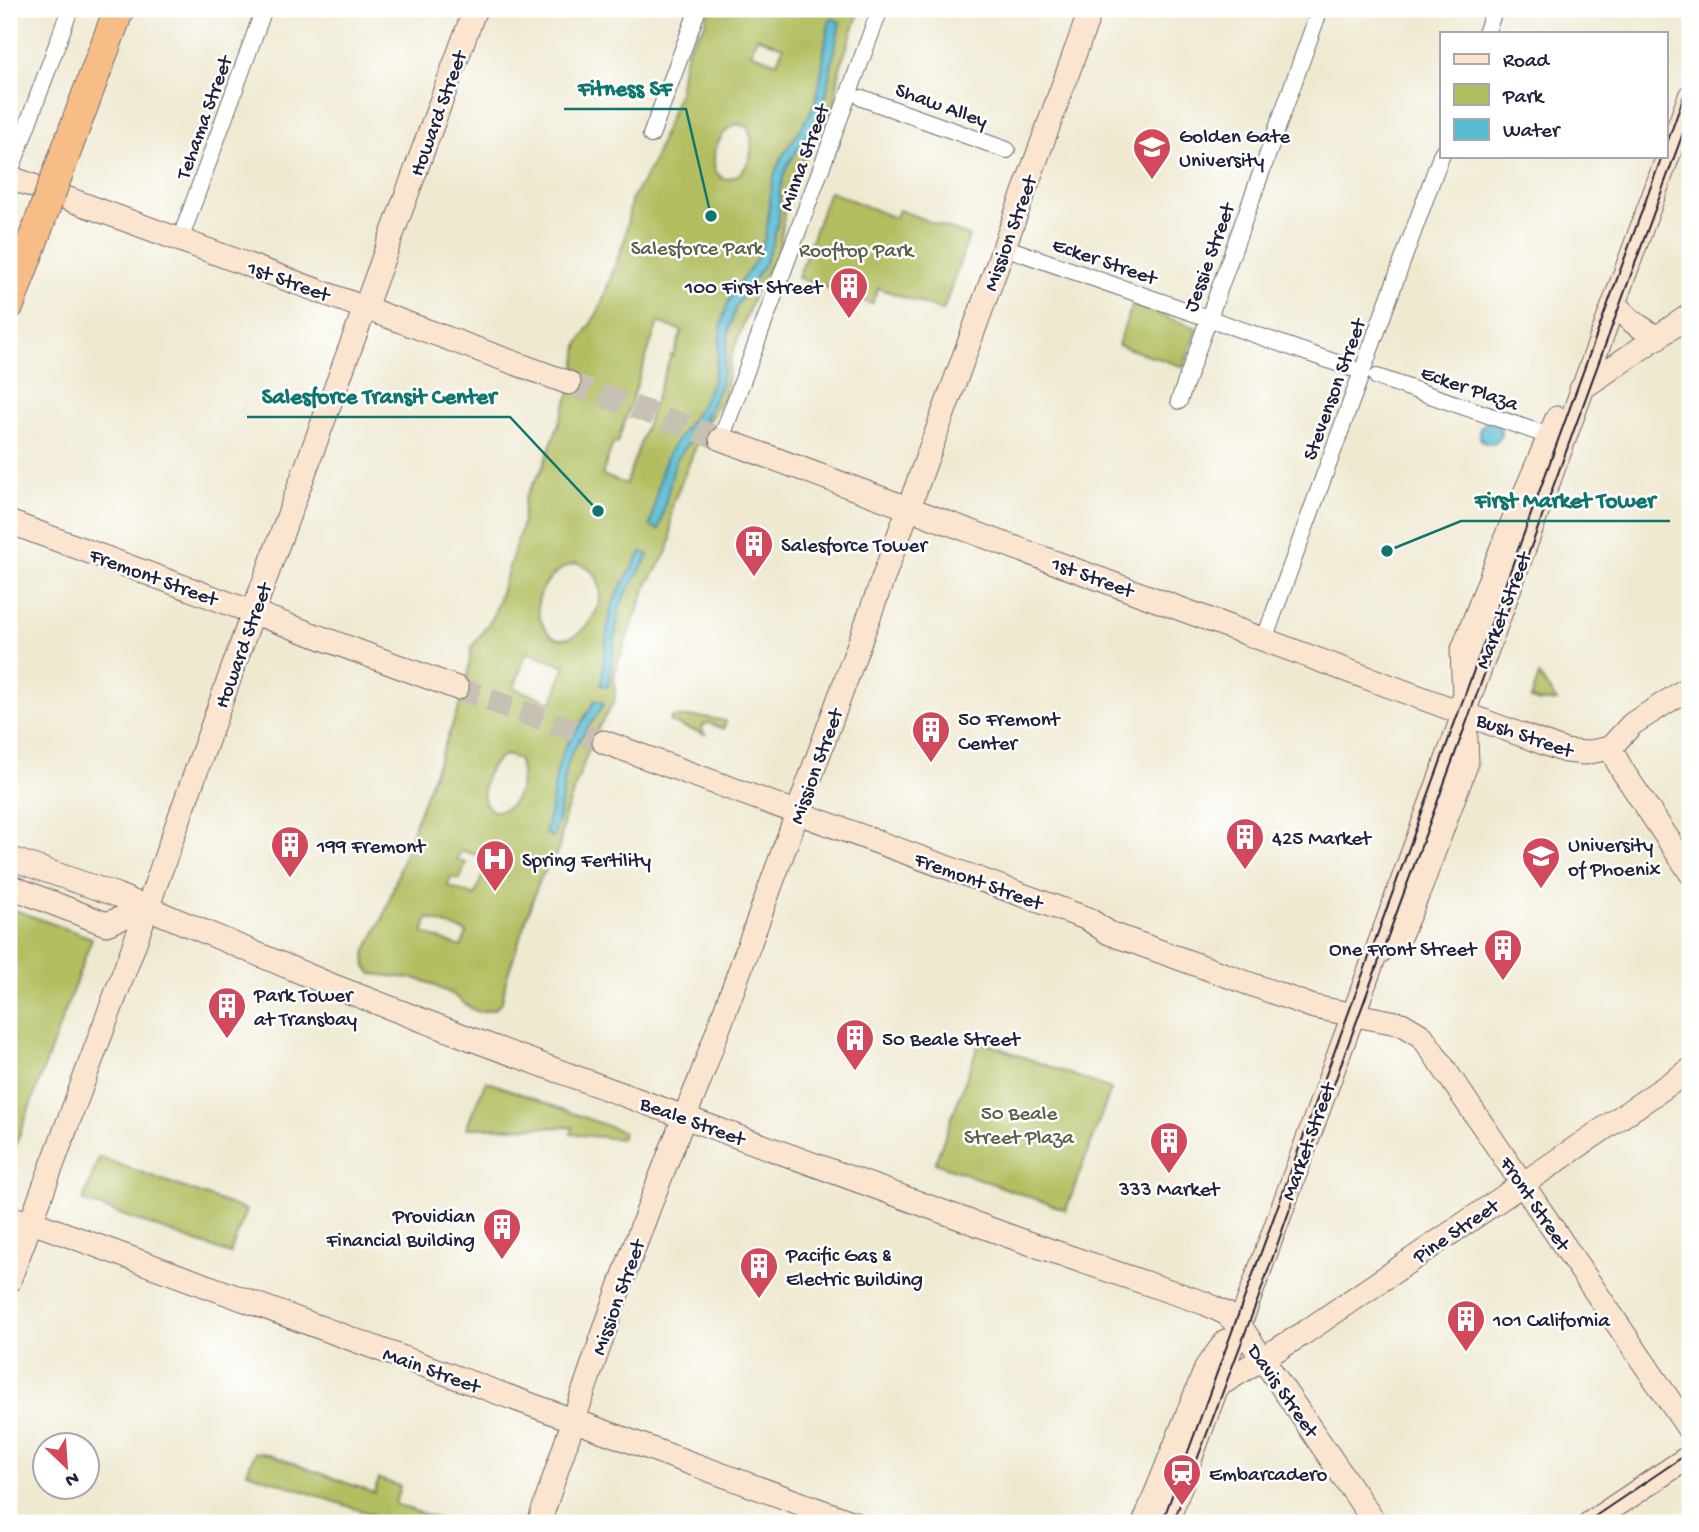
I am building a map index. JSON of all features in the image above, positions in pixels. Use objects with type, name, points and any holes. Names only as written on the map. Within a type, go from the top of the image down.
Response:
[{"type":"highway","points":[[9,305],[119,9]]},
{"type":"street","points":[[9,176],[70,9]]},
{"type":"street","name":"Tehama Street","points":[[180,240],[264,9]]},
{"type":"street","name":"Howard Street","points":[[9,1281],[148,908],[253,612],[475,9]]},
{"type":"street","points":[[651,135],[698,9]]},
{"type":"street","name":"Minna Street","points":[[721,439],[880,9]]},
{"type":"street","name":"Mission Street","points":[[539,1523],[642,1227],[797,813],[1091,9]]},
{"type":"street","name":"Jessie Street","points":[[1179,401],[1320,9]]},
{"type":"street","points":[[1486,32],[1495,9]]},
{"type":"street","name":"Market Street","points":[[1668,157],[1690,96]]},
{"type":"street","name":"Shaw Alley","points":[[862,98],[1007,150]]},
{"type":"street","name":"Market Street","points":[[1652,201],[1690,131]]},
{"type":"street","name":"Stevenson Street","points":[[1264,640],[1440,158]]},
{"type":"street","name":"Market Street","points":[[1464,713],[1668,158]]},
{"type":"street","name":"1st Street","points":[[9,176],[569,383]]},
{"type":"street","name":"Ecker Street","points":[[1004,247],[1351,368]]},
{"type":"street","points":[[1614,304],[1633,322],[1657,338]]},
{"type":"street","points":[[1583,388],[1690,316]]},
{"type":"street","name":"Ecker Plaza","points":[[1377,377],[1549,436]]},
{"type":"street","name":"Market Street","points":[[1167,1523],[1375,956],[1400,935],[1467,762],[1462,652],[1504,542],[1562,407],[1583,388]]},
{"type":"street","name":"1st Street","points":[[721,439],[1464,713]]},
{"type":"street","name":"Fremont Street","points":[[9,522],[457,688]]},
{"type":"street","points":[[1690,687],[1632,724],[1610,748],[1690,872]]},
{"type":"street","name":"Bush Street","points":[[1464,713],[1565,751],[1585,753],[1610,748]]},
{"type":"street","name":"Fremont Street","points":[[604,742],[1088,919],[1109,933],[1314,1007],[1354,1014]]},
{"type":"street","name":"Beale Street","points":[[9,858],[117,895],[351,993],[1020,1240],[1204,1303],[1227,1314],[1240,1325]]},
{"type":"street","points":[[9,886],[106,924],[148,908]]},
{"type":"street","name":"Front Street","points":[[1354,1014],[1402,1024],[1422,1036],[1690,1431]]},
{"type":"street","name":"Pine Street","points":[[1216,1387],[1301,1335],[1690,1070]]},
{"type":"street","name":"Main Street","points":[[9,1218],[32,1222],[854,1523]]},
{"type":"street","name":"Market Street","points":[[1144,1523],[1207,1366],[1240,1325]]},
{"type":"street","name":"Davis Street","points":[[1240,1325],[1375,1523]]},
{"type":"street","points":[[1590,1523],[1690,1456]]},
{"type":"green space","name":"Salesforce Park","points":[[710,9],[860,9],[840,68],[834,107],[812,141],[785,210],[779,252],[758,285],[730,360],[725,396],[703,429],[673,503],[668,550],[647,585],[617,665],[614,676],[615,700],[594,735],[565,815],[559,849],[539,881],[506,980],[502,1002],[495,1009],[479,1012],[429,983],[372,974],[366,967],[365,953],[384,916],[415,823],[467,686],[471,648],[493,617],[522,526],[525,497],[542,469],[574,381],[578,345],[599,310],[625,238],[631,200],[652,165],[679,92],[683,65],[690,44],[704,26]],"holes":[[[757,37],[783,47],[777,63],[751,53]],[[737,124],[748,127],[752,144],[745,168],[732,178],[723,179],[715,171],[714,157],[725,132]],[[658,322],[682,331],[626,484],[602,475],[613,443],[617,444]],[[577,563],[593,573],[600,588],[598,604],[591,620],[580,632],[566,638],[553,636],[542,623],[539,613],[538,603],[545,585],[559,571]],[[527,652],[565,666],[552,702],[514,688]],[[506,755],[518,759],[521,776],[514,800],[509,806],[492,811],[485,803],[484,789],[487,775],[494,763]],[[461,850],[488,859],[475,896],[448,886],[451,877],[460,879],[466,863],[457,860]],[[428,918],[467,932],[461,947],[423,933]]]},
{"type":"green space","name":"Rooftop Park","points":[[829,191],[895,218],[899,210],[969,236],[943,311],[878,288],[872,304],[798,278]]},
{"type":"green space","points":[[1132,305],[1197,328],[1184,367],[1118,345]]},
{"type":"green space","points":[[1539,675],[1557,701],[1540,702],[1531,699]]},
{"type":"green space","points":[[671,717],[703,717],[726,721],[724,729],[709,723],[703,725],[702,731],[706,735],[670,722]]},
{"type":"green space","points":[[9,908],[92,938],[9,1163]]},
{"type":"green space","name":"50 Beale Street Plaza","points":[[980,1041],[1111,1089],[1066,1210],[935,1163]]},
{"type":"green space","points":[[486,1081],[624,1132],[621,1139],[571,1134],[573,1127],[466,1128]]},
{"type":"green space","points":[[99,1157],[246,1210],[230,1254],[83,1201]]},
{"type":"green space","points":[[255,1452],[268,1454],[374,1493],[379,1479],[400,1486],[395,1504],[450,1523],[371,1523],[374,1515],[247,1472]]},
{"type":"water","points":[[831,18],[840,22],[825,100],[817,120],[787,166],[780,189],[779,217],[773,242],[765,263],[736,307],[729,330],[721,385],[704,421],[675,462],[659,530],[650,526],[663,467],[671,449],[708,393],[728,303],[758,256],[764,240],[774,176],[815,102]]},
{"type":"water","points":[[1490,422],[1498,425],[1501,433],[1498,441],[1490,444],[1482,441],[1479,433],[1482,425]]},
{"type":"water","points":[[641,552],[649,555],[619,610],[608,687],[601,685],[609,616],[618,593]]},
{"type":"water","points":[[595,700],[604,703],[569,760],[553,837],[545,833],[558,766],[564,749]]},
{"type":"tunnel","points":[[569,383],[721,439]]},
{"type":"tunnel","points":[[457,688],[604,742]]},
{"type":"tram line","points":[[1668,140],[1690,79]]},
{"type":"tram line","points":[[1173,1523],[1258,1299],[1344,1056],[1690,114]]},
{"type":"tram line","points":[[1162,1523],[1661,158]]},
{"type":"tram line","points":[[1585,1523],[1690,1452]]},
{"type":"place","name":"Golden Gate University","points":[[1152,181]]},
{"type":"place","name":"Fitness SF","points":[[711,216]]},
{"type":"place","name":"100 First Street","points":[[849,320]]},
{"type":"place","name":"Salesforce Transit Center","points":[[598,511]]},
{"type":"place","name":"First Market Tower","points":[[1387,551]]},
{"type":"place","name":"Salesforce Tower","points":[[754,578]]},
{"type":"place","name":"50 Fremont Center","points":[[931,764]]},
{"type":"place","name":"425 Market","points":[[1245,871]]},
{"type":"place","name":"199 Fremont","points":[[290,879]]},
{"type":"place","name":"University of Phoenix","points":[[1541,890]]},
{"type":"place","name":"Spring Fertility","points":[[495,893]]},
{"type":"place","name":"One Front Street","points":[[1503,982]]},
{"type":"place","name":"Park Tower at Transbay","points":[[227,1040]]},
{"type":"place","name":"50 Beale Street","points":[[855,1072]]},
{"type":"place","name":"333 Market","points":[[1169,1175]]},
{"type":"place","name":"Providian Financial Building","points":[[502,1261]]},
{"type":"place","name":"Pacific Gas & Electric Building","points":[[759,1300]]},
{"type":"place","name":"101 California","points":[[1466,1353]]},
{"type":"place","name":"Embarcadero","points":[[1182,1507]]}]
